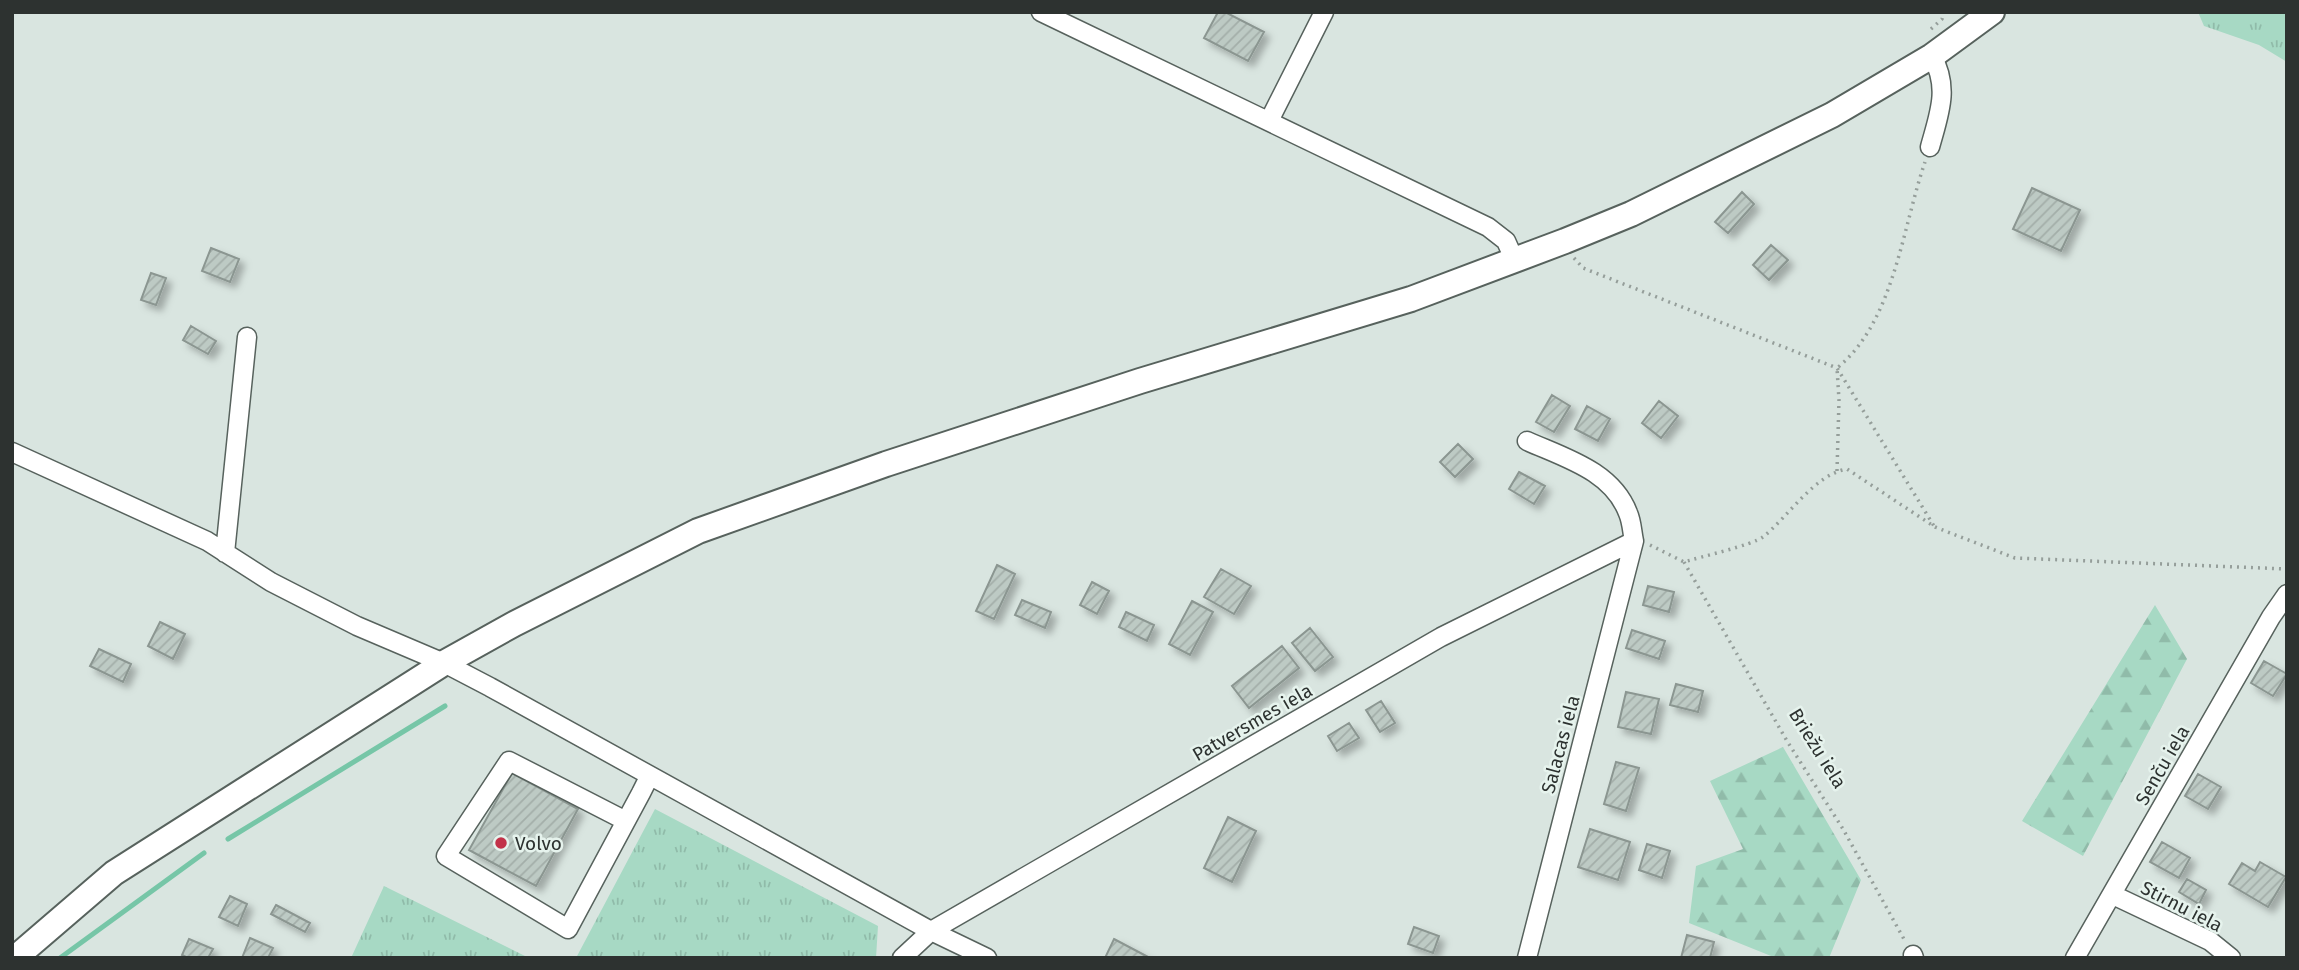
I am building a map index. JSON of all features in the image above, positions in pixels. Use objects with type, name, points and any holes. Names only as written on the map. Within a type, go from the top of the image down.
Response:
[{"type":"highway","points":[[15,958],[114,873],[444,663],[514,624],[698,531],[851,477],[1115,390],[1410,299],[1565,241],[1631,214],[1832,115],[1932,56],[1992,12]]},
{"type":"street","points":[[1041,12],[1488,227],[1506,241],[1514,260]]},
{"type":"street","points":[[1269,121],[1324,12]]},
{"type":"street","points":[[1930,147],[1942,106],[1940,71],[1932,56]]},
{"type":"street","points":[[225,553],[247,337]]},
{"type":"street","points":[[1527,440],[1600,474],[1629,513],[1634,541]]},
{"type":"street","points":[[12,452],[207,541],[271,582],[357,626],[444,663],[931,931],[987,958]]},
{"type":"street","name":"Patversmes iela","points":[[902,958],[931,931],[1441,636],[1634,541]]},
{"type":"street","name":"Salacas iela","points":[[1527,958],[1634,541]]},
{"type":"street","name":"Senču iela","points":[[2075,958],[2271,617],[2287,594]]},
{"type":"street","points":[[625,821],[509,761],[446,856],[568,929],[649,777]]},
{"type":"street","name":"Stirnu iela","points":[[2113,895],[2210,942],[2231,958]]},
{"type":"path","points":[[1942,19],[1944,12]]},
{"type":"path","points":[[1837,368],[1854,355],[1887,296],[1912,199],[1930,147]]},
{"type":"path","points":[[1565,241],[1569,252],[1583,268],[1837,368],[1935,527]]},
{"type":"path","points":[[1837,368],[1837,471]]},
{"type":"path","points":[[1634,541],[1659,548],[1684,562],[1760,539],[1824,479],[1837,471],[1847,469],[1935,527],[2015,558],[2287,569]]},
{"type":"path","name":"Briežu iela","points":[[1684,562],[1787,741],[1843,829],[1913,956]]},
{"type":"green space","points":[[2198,12],[2287,12],[2287,62],[2259,45],[2204,26]]},
{"type":"green space","points":[[2155,605],[2187,659],[2083,856],[2022,821]]},
{"type":"green space","points":[[1783,747],[1861,880],[1829,958],[1776,958],[1689,923],[1696,866],[1743,849],[1710,781]]},
{"type":"green space","points":[[655,809],[878,926],[876,958],[576,958]]},
{"type":"green space","points":[[384,886],[529,958],[351,958]]},
{"type":"building","points":[[1218,12],[1225,12],[1264,32],[1248,61],[1204,38]]},
{"type":"building","points":[[2032,188],[2080,210],[2061,251],[2013,229]]},
{"type":"building","points":[[1742,192],[1754,204],[1728,233],[1715,222]]},
{"type":"building","points":[[1771,245],[1788,260],[1769,280],[1753,265]]},
{"type":"building","points":[[211,248],[239,259],[230,282],[202,271]]},
{"type":"building","points":[[151,273],[166,278],[156,305],[141,300]]},
{"type":"building","points":[[191,326],[216,341],[208,354],[183,340]]},
{"type":"building","points":[[1552,395],[1570,406],[1554,432],[1536,422]]},
{"type":"building","points":[[1659,401],[1678,416],[1661,438],[1642,423]]},
{"type":"building","points":[[1587,406],[1610,419],[1598,441],[1575,429]]},
{"type":"building","points":[[1458,444],[1473,459],[1455,477],[1440,462]]},
{"type":"building","points":[[1519,472],[1545,486],[1534,504],[1509,489]]},
{"type":"building","points":[[997,565],[1015,574],[994,619],[976,611]]},
{"type":"building","points":[[1221,569],[1251,586],[1234,614],[1204,597]]},
{"type":"building","points":[[1092,582],[1109,591],[1097,614],[1080,605]]},
{"type":"building","points":[[1648,586],[1674,592],[1669,612],[1643,605]]},
{"type":"building","points":[[1022,600],[1051,612],[1045,628],[1015,615]]},
{"type":"building","points":[[1192,601],[1213,612],[1190,655],[1169,644]]},
{"type":"building","points":[[1126,612],[1154,625],[1147,641],[1119,627]]},
{"type":"building","points":[[160,622],[185,634],[173,659],[148,646]]},
{"type":"building","points":[[1310,628],[1333,657],[1315,671],[1292,643]]},
{"type":"building","points":[[1632,630],[1665,641],[1659,659],[1626,648]]},
{"type":"building","points":[[1282,646],[1299,668],[1249,708],[1232,686]]},
{"type":"building","points":[[99,649],[131,664],[123,682],[90,666]]},
{"type":"building","points":[[2264,661],[2287,674],[2273,696],[2251,683]]},
{"type":"building","points":[[1676,684],[1703,691],[1698,712],[1670,705]]},
{"type":"building","points":[[1626,692],[1659,699],[1651,734],[1618,727]]},
{"type":"building","points":[[1381,701],[1395,723],[1380,732],[1366,710]]},
{"type":"building","points":[[1349,723],[1359,738],[1337,751],[1328,736]]},
{"type":"building","points":[[1616,762],[1639,768],[1626,811],[1604,804]]},
{"type":"building","points":[[512,773],[578,809],[536,886],[469,850]]},
{"type":"building","points":[[2198,774],[2221,787],[2208,809],[2185,796]]},
{"type":"building","points":[[1228,817],[1256,831],[1232,882],[1204,868]]},
{"type":"building","points":[[1590,829],[1630,842],[1618,880],[1578,867]]},
{"type":"building","points":[[2162,842],[2190,858],[2179,878],[2150,862]]},
{"type":"building","points":[[1647,844],[1670,851],[1662,878],[1639,870]]},
{"type":"building","points":[[2260,862],[2286,877],[2268,907],[2229,884],[2242,863],[2255,871]]},
{"type":"building","points":[[2187,879],[2206,890],[2199,904],[2179,892]]},
{"type":"building","points":[[230,896],[247,904],[238,926],[219,917]]},
{"type":"building","points":[[276,905],[310,923],[305,932],[271,914]]},
{"type":"building","points":[[1414,927],[1439,936],[1433,953],[1408,944]]},
{"type":"building","points":[[1687,935],[1714,942],[1710,958],[1681,958]]},
{"type":"building","points":[[250,938],[273,948],[268,958],[242,958]]},
{"type":"building","points":[[189,939],[213,949],[208,958],[188,958],[182,955]]},
{"type":"building","points":[[1114,939],[1150,958],[1105,958]]},
{"type":"waterway","points":[[228,839],[445,706]]},
{"type":"waterway","points":[[60,958],[204,853]]},
{"type":"place","name":"Volvo","points":[[501,843]]}]
